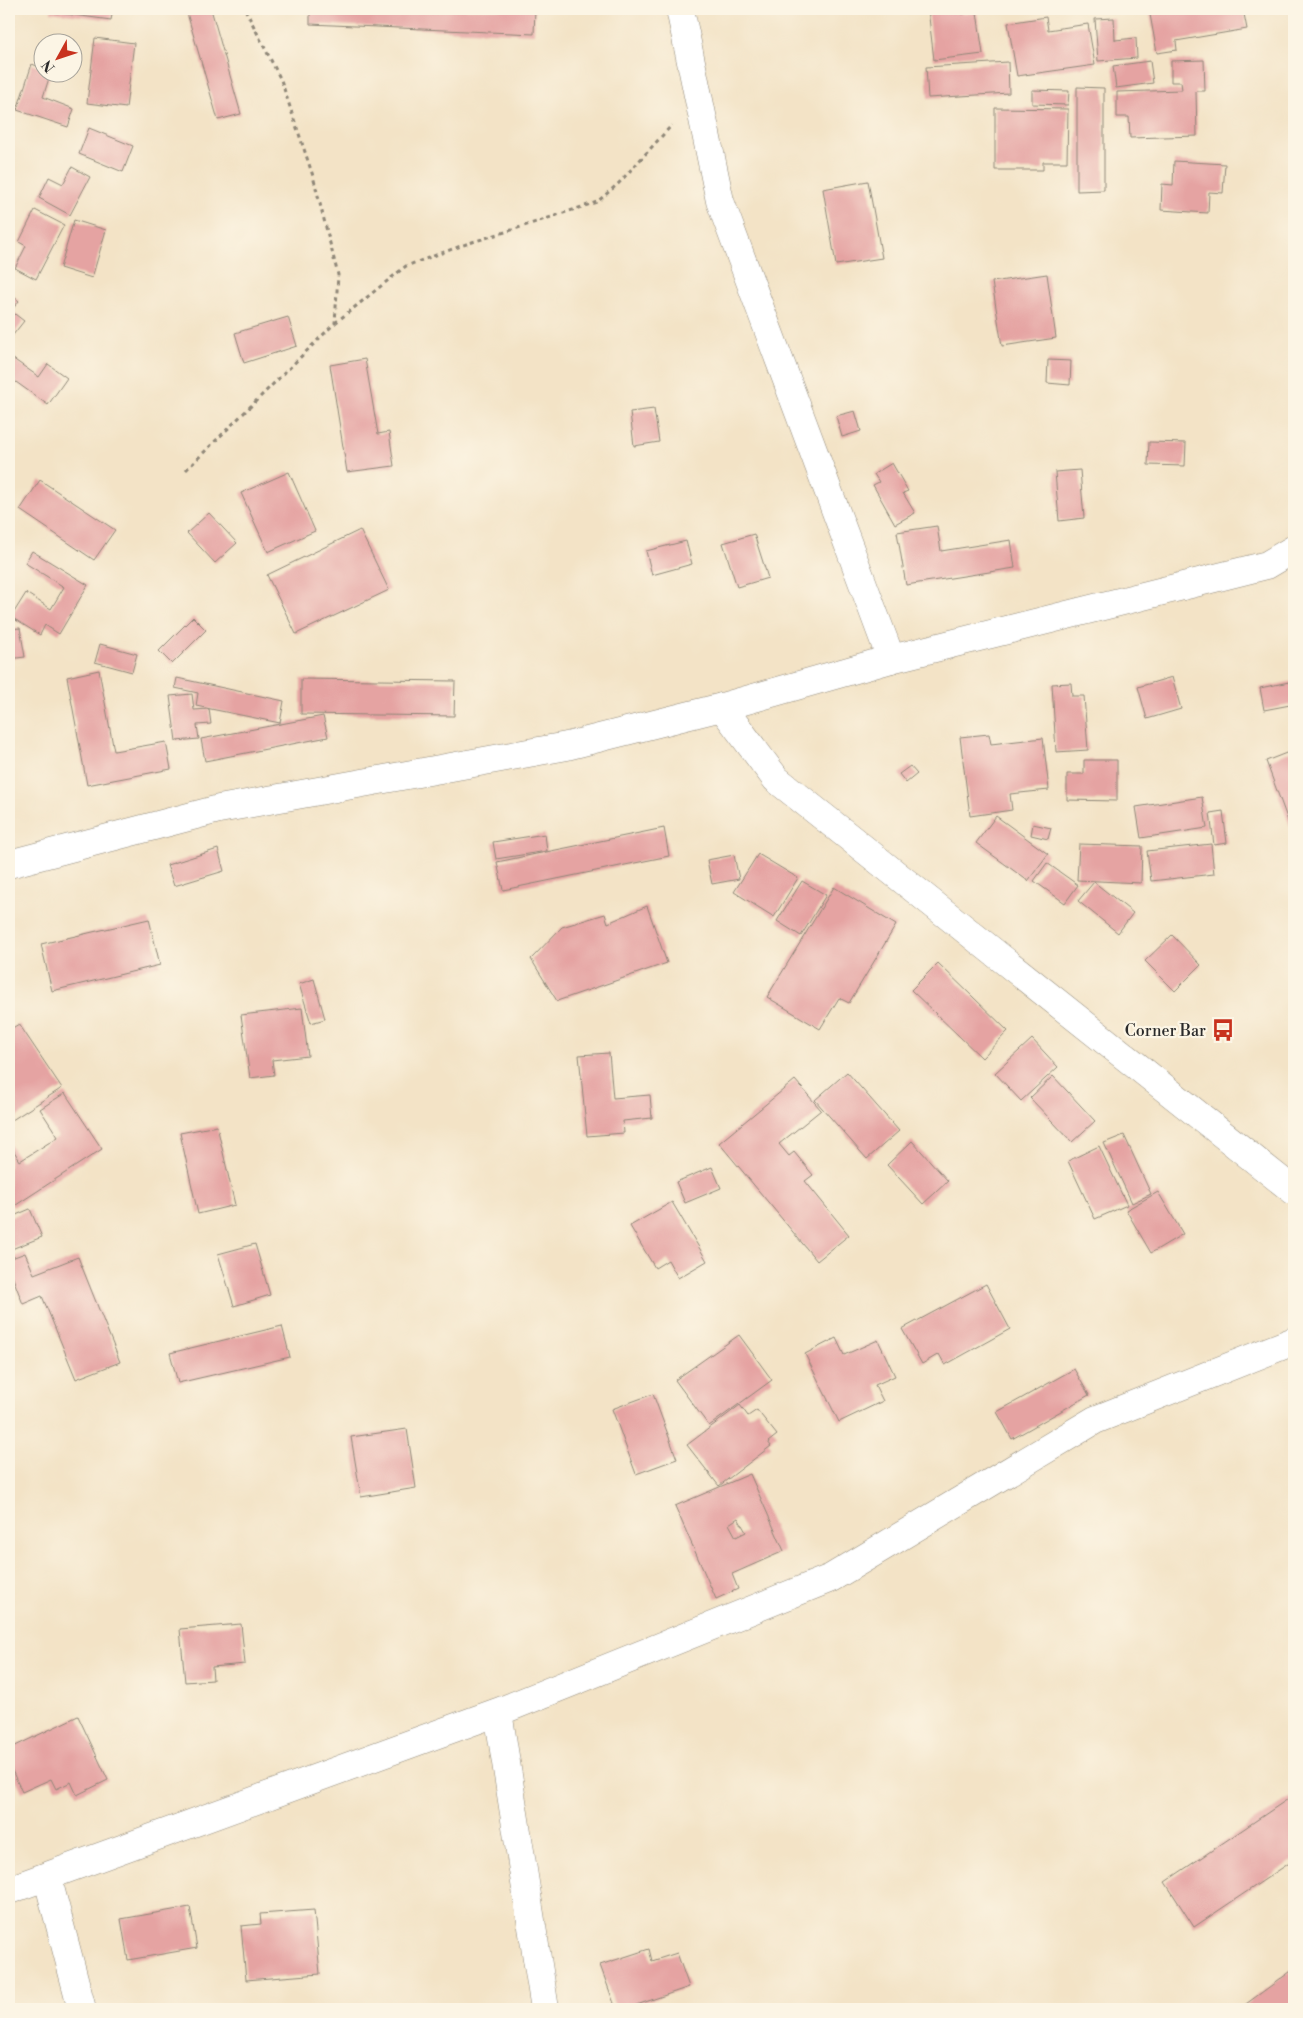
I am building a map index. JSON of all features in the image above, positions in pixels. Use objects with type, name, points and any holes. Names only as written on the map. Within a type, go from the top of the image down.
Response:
[{"type":"street","points":[[680,9],[720,201],[891,659]]},
{"type":"street","points":[[9,864],[219,809],[567,746],[722,707],[891,659],[1267,565],[1294,549]]},
{"type":"street","points":[[722,707],[776,779],[1294,1191]]},
{"type":"street","points":[[9,1890],[498,1712],[831,1578],[1095,1420],[1294,1341]]},
{"type":"street","points":[[498,1712],[545,2009]]},
{"type":"street","points":[[47,1876],[82,2009]]},
{"type":"path","points":[[245,9],[281,80],[313,176],[338,275],[335,323]]},
{"type":"path","points":[[186,470],[335,323],[406,266],[468,242],[515,229],[597,202],[618,184],[699,94]]},
{"type":"building","points":[[52,9],[113,9],[111,20],[51,12]]},
{"type":"building","points":[[211,9],[241,114],[218,120],[187,13]]},
{"type":"building","points":[[310,9],[535,9],[534,34],[310,24]]},
{"type":"building","points":[[928,9],[961,9],[962,14],[977,12],[983,54],[934,60]]},
{"type":"building","points":[[1149,9],[1243,9],[1247,29],[1176,41],[1177,50],[1157,53]]},
{"type":"building","points":[[1046,17],[1048,30],[1088,24],[1095,65],[1017,76],[1008,23]]},
{"type":"building","points":[[1114,18],[1115,40],[1136,38],[1137,58],[1098,61],[1095,19]]},
{"type":"building","points":[[95,38],[134,43],[126,108],[87,103]]},
{"type":"building","points":[[1204,60],[1205,91],[1196,91],[1197,136],[1130,138],[1129,117],[1117,117],[1117,92],[1182,90],[1181,82],[1171,82],[1171,61]]},
{"type":"building","points":[[1150,61],[1153,83],[1116,88],[1113,66]]},
{"type":"building","points":[[1008,62],[1009,93],[928,98],[926,67]]},
{"type":"building","points":[[32,64],[32,82],[48,82],[43,97],[74,109],[68,127],[17,110]]},
{"type":"building","points":[[1077,87],[1104,88],[1104,190],[1077,191]]},
{"type":"building","points":[[1032,90],[1069,91],[1068,105],[1032,104]]},
{"type":"building","points":[[995,108],[1068,109],[1067,162],[1043,162],[1043,170],[995,170]]},
{"type":"building","points":[[89,128],[133,146],[123,172],[79,154]]},
{"type":"building","points":[[1174,161],[1225,164],[1223,193],[1209,192],[1208,213],[1161,210],[1162,184],[1173,185]]},
{"type":"building","points":[[72,167],[90,177],[70,215],[39,198],[49,177],[63,184]]},
{"type":"building","points":[[868,181],[882,258],[836,265],[823,189]]},
{"type":"building","points":[[35,210],[64,225],[36,279],[15,268],[26,246],[19,242]]},
{"type":"building","points":[[74,220],[106,230],[92,278],[60,268]]},
{"type":"building","points":[[1047,274],[1056,338],[1002,346],[992,282]]},
{"type":"building","points":[[9,293],[19,301],[11,311],[24,321],[9,340]]},
{"type":"building","points":[[288,317],[297,346],[244,363],[235,333]]},
{"type":"building","points":[[9,356],[39,377],[48,364],[67,378],[48,405],[9,377]]},
{"type":"building","points":[[365,359],[378,434],[389,432],[394,466],[347,472],[330,365]]},
{"type":"building","points":[[1048,360],[1071,361],[1070,385],[1047,383]]},
{"type":"building","points":[[654,409],[659,442],[634,446],[630,412]]},
{"type":"building","points":[[855,411],[861,431],[842,437],[836,416]]},
{"type":"building","points":[[1149,442],[1186,443],[1185,466],[1148,465]]},
{"type":"building","points":[[892,463],[908,491],[903,493],[915,513],[895,524],[873,485],[879,482],[874,474]]},
{"type":"building","points":[[1080,470],[1084,518],[1059,521],[1055,472]]},
{"type":"building","points":[[289,472],[315,531],[268,552],[241,493]]},
{"type":"building","points":[[40,480],[115,530],[94,560],[20,510]]},
{"type":"building","points":[[209,513],[237,543],[215,563],[187,533]]},
{"type":"building","points":[[937,526],[941,551],[1011,540],[1015,568],[906,585],[897,532]]},
{"type":"building","points":[[360,530],[389,590],[296,634],[267,575]]},
{"type":"building","points":[[754,534],[768,578],[737,587],[723,543]]},
{"type":"building","points":[[686,541],[692,564],[652,575],[646,551]]},
{"type":"building","points":[[32,551],[88,585],[59,634],[45,625],[40,635],[11,617],[26,593],[51,609],[64,587],[25,563]]},
{"type":"building","points":[[193,617],[206,630],[172,664],[159,651]]},
{"type":"building","points":[[20,628],[25,657],[9,659],[9,629]]},
{"type":"building","points":[[100,644],[137,654],[132,672],[95,662]]},
{"type":"building","points":[[99,670],[114,751],[166,742],[171,769],[87,785],[67,677]]},
{"type":"building","points":[[1172,677],[1181,709],[1147,719],[1138,687]]},
{"type":"building","points":[[177,678],[284,701],[280,723],[196,706],[198,693],[175,688]]},
{"type":"building","points":[[301,679],[455,681],[454,716],[301,714]]},
{"type":"building","points":[[1294,681],[1294,719],[1290,705],[1264,710],[1260,688]]},
{"type":"building","points":[[1071,683],[1072,696],[1084,696],[1088,750],[1056,752],[1052,684]]},
{"type":"building","points":[[192,694],[194,710],[209,709],[211,724],[197,725],[199,739],[176,741],[170,696]]},
{"type":"building","points":[[323,716],[328,737],[205,761],[201,739]]},
{"type":"building","points":[[989,734],[991,744],[1043,738],[1049,790],[1010,794],[1012,810],[970,816],[960,737]]},
{"type":"building","points":[[1294,750],[1294,837],[1266,761]]},
{"type":"building","points":[[1084,760],[1117,760],[1117,801],[1067,800],[1067,774],[1084,774]]},
{"type":"building","points":[[910,766],[917,774],[906,783],[899,774]]},
{"type":"building","points":[[1202,797],[1207,828],[1141,838],[1136,807]]},
{"type":"building","points":[[1223,811],[1227,843],[1214,845],[1210,813]]},
{"type":"building","points":[[996,816],[1048,854],[1028,881],[976,843]]},
{"type":"building","points":[[1033,824],[1051,828],[1048,839],[1031,835]]},
{"type":"building","points":[[664,828],[669,856],[503,890],[497,862]]},
{"type":"building","points":[[545,834],[547,851],[496,859],[493,842]]},
{"type":"building","points":[[1079,844],[1142,846],[1141,883],[1077,880]]},
{"type":"building","points":[[1211,844],[1214,874],[1151,881],[1147,851]]},
{"type":"building","points":[[218,849],[224,871],[174,886],[167,865]]},
{"type":"building","points":[[758,854],[798,878],[774,917],[734,892]]},
{"type":"building","points":[[734,855],[739,879],[712,884],[707,860]]},
{"type":"building","points":[[1047,863],[1078,885],[1065,903],[1034,881]]},
{"type":"building","points":[[802,881],[826,895],[801,936],[777,921]]},
{"type":"building","points":[[1094,882],[1133,913],[1118,933],[1078,901]]},
{"type":"building","points":[[834,887],[896,925],[849,1003],[839,998],[820,1029],[767,997]]},
{"type":"building","points":[[647,906],[667,963],[557,1001],[531,959],[562,927],[605,914],[608,923]]},
{"type":"building","points":[[149,919],[160,965],[52,991],[41,944]]},
{"type":"building","points":[[1172,935],[1201,965],[1175,991],[1145,961]]},
{"type":"building","points":[[938,963],[1008,1031],[982,1058],[911,990]]},
{"type":"building","points":[[314,979],[325,1019],[311,1023],[299,984]]},
{"type":"building","points":[[302,1008],[308,1056],[272,1060],[274,1075],[250,1078],[241,1015]]},
{"type":"building","points":[[19,1024],[62,1088],[9,1122],[9,1030]]},
{"type":"building","points":[[1032,1039],[1058,1067],[1021,1101],[995,1073]]},
{"type":"building","points":[[609,1053],[613,1098],[650,1095],[652,1118],[623,1121],[624,1133],[587,1136],[579,1055]]},
{"type":"building","points":[[847,1072],[899,1131],[867,1159],[815,1100]]},
{"type":"building","points":[[1053,1076],[1095,1121],[1072,1142],[1030,1098]]},
{"type":"building","points":[[795,1080],[821,1110],[779,1144],[789,1156],[794,1152],[813,1175],[805,1181],[849,1235],[817,1261],[719,1143]]},
{"type":"building","points":[[65,1093],[102,1149],[13,1207],[9,1200],[9,1143],[20,1161],[58,1137],[40,1109]]},
{"type":"building","points":[[217,1126],[235,1205],[198,1214],[180,1133]]},
{"type":"building","points":[[1124,1135],[1151,1194],[1132,1203],[1104,1143]]},
{"type":"building","points":[[912,1141],[948,1181],[923,1204],[887,1165]]},
{"type":"building","points":[[1099,1146],[1127,1205],[1095,1219],[1068,1161]]},
{"type":"building","points":[[712,1167],[721,1188],[685,1203],[676,1182]]},
{"type":"building","points":[[1158,1192],[1183,1234],[1151,1253],[1126,1210]]},
{"type":"building","points":[[672,1202],[707,1261],[678,1278],[668,1260],[655,1268],[630,1226]]},
{"type":"building","points":[[30,1209],[42,1237],[9,1250],[9,1218]]},
{"type":"building","points":[[255,1244],[270,1295],[234,1306],[218,1254]]},
{"type":"building","points":[[25,1253],[34,1274],[78,1257],[120,1362],[76,1379],[42,1296],[23,1304],[9,1268],[9,1259]]},
{"type":"building","points":[[986,1284],[1010,1329],[945,1365],[939,1354],[922,1364],[902,1329]]},
{"type":"building","points":[[282,1326],[290,1357],[178,1383],[170,1353]]},
{"type":"building","points":[[739,1335],[772,1380],[709,1426],[675,1380]]},
{"type":"building","points":[[836,1338],[844,1355],[878,1340],[895,1376],[875,1385],[883,1401],[839,1422],[805,1354]]},
{"type":"building","points":[[1074,1369],[1089,1395],[1012,1439],[997,1412]]},
{"type":"building","points":[[653,1394],[677,1459],[636,1474],[612,1409]]},
{"type":"building","points":[[740,1405],[748,1416],[757,1410],[777,1435],[768,1442],[771,1446],[719,1486],[687,1445]]},
{"type":"building","points":[[407,1429],[416,1488],[361,1497],[351,1437]]},
{"type":"building","points":[[750,1474],[784,1551],[732,1574],[738,1589],[716,1599],[675,1506]],"holes":[[[738,1518],[746,1532],[736,1537],[729,1524]]]},
{"type":"building","points":[[241,1624],[245,1664],[212,1667],[213,1680],[185,1682],[180,1629]]},
{"type":"building","points":[[78,1716],[108,1780],[77,1795],[71,1782],[56,1789],[51,1779],[22,1792],[9,1764],[9,1749]]},
{"type":"building","points":[[1291,1797],[1294,1802],[1294,1860],[1194,1927],[1165,1882]]},
{"type":"building","points":[[190,1907],[197,1948],[128,1960],[121,1919]]},
{"type":"building","points":[[314,1910],[320,1974],[246,1980],[241,1926],[261,1924],[260,1914]]},
{"type":"building","points":[[649,1949],[652,1961],[677,1953],[689,1987],[625,2009],[616,2009],[600,1965]]},
{"type":"building","points":[[1294,1969],[1294,2009],[1239,2009]]},
{"type":"place","name":"Corner Bar","points":[[1223,1030]]}]
